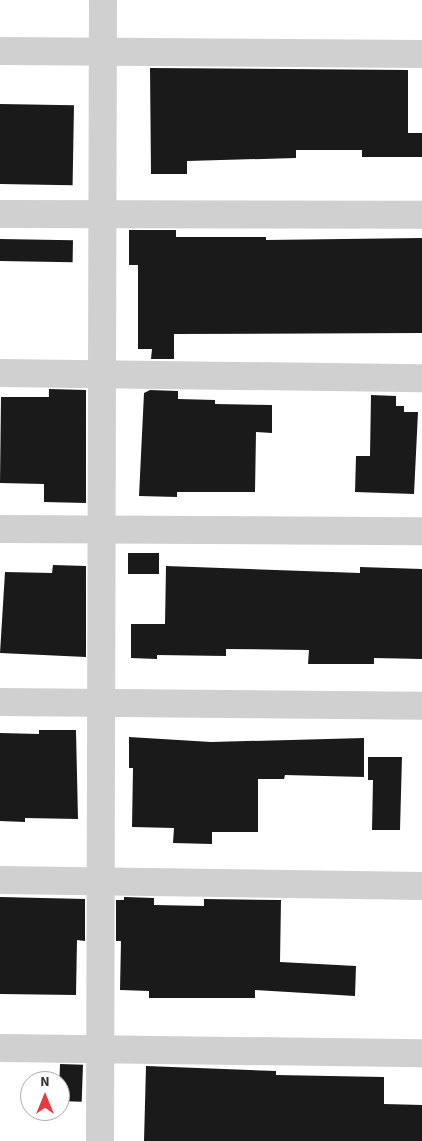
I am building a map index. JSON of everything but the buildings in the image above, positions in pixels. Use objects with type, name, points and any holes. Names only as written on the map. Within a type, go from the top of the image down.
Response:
[{"type":"street","points":[[100,1141],[104,215],[103,0]]},
{"type":"street","points":[[0,51],[422,54]]},
{"type":"street","points":[[0,214],[422,215]]},
{"type":"street","points":[[0,373],[422,378]]},
{"type":"street","points":[[0,530],[422,531]]},
{"type":"street","points":[[0,702],[422,706]]},
{"type":"street","points":[[0,880],[422,886]]},
{"type":"street","points":[[0,1048],[422,1053]]}]
